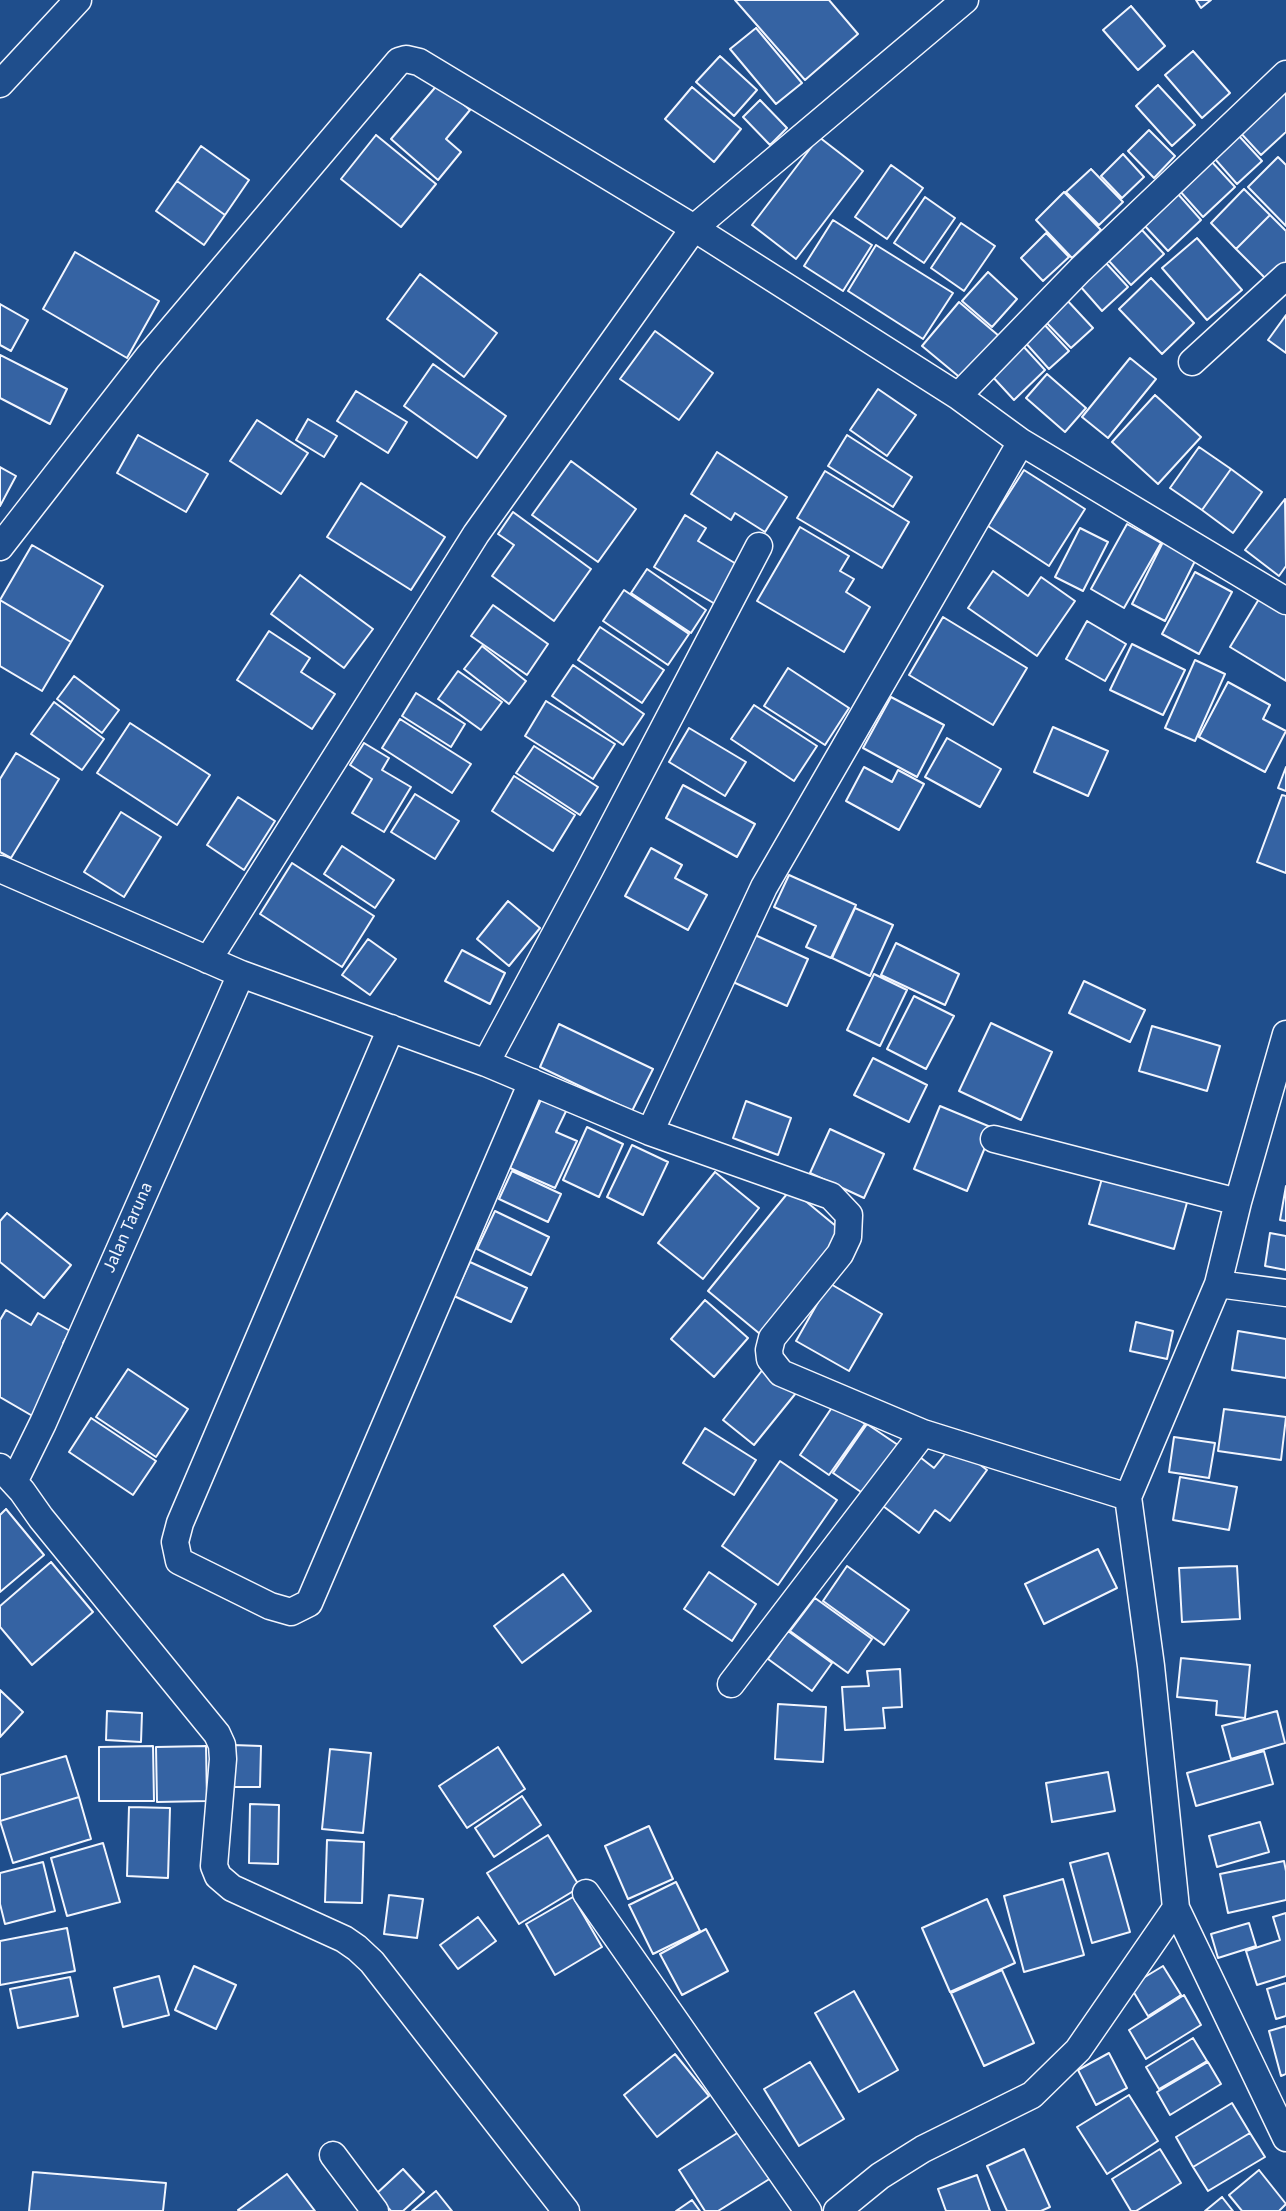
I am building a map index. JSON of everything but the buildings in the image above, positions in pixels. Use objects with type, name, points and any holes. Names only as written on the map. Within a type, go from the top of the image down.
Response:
[{"type":"street","points":[[3,76],[78,0]]},
{"type":"street","points":[[208,960],[476,534],[694,228],[965,0]]},
{"type":"street","points":[[0,547],[148,357],[399,61],[407,59],[419,62],[694,228],[958,396],[1021,442],[1286,601]]},
{"type":"street","points":[[958,396],[1080,270],[1286,74]]},
{"type":"street","points":[[1192,362],[1286,276]]},
{"type":"street","points":[[650,1132],[764,887],[1021,442]]},
{"type":"street","points":[[486,1063],[759,547]]},
{"type":"street","points":[[0,869],[241,974],[486,1063],[650,1132],[831,1196],[849,1215],[848,1237],[840,1254],[772,1338],[770,1359],[781,1373],[923,1433],[1128,1497]]},
{"type":"street","name":"Jalan Taruna","points":[[7,1475],[49,1410],[241,974]]},
{"type":"street","points":[[391,1028],[180,1523],[175,1542],[179,1562],[270,1606],[291,1612],[309,1603],[532,1082]]},
{"type":"street","points":[[1284,1046],[1238,1202],[1218,1284],[1128,1497],[1151,1666],[1177,1908],[1286,2138]]},
{"type":"street","points":[[995,1139],[1238,1202]]},
{"type":"street","points":[[1218,1284],[1286,1293]]},
{"type":"street","points":[[732,1684],[923,1433]]},
{"type":"street","points":[[7,1475],[217,1734],[222,1745],[223,1759],[214,1866],[218,1876],[232,1888],[344,1940],[372,1962],[566,2211]]},
{"type":"street","points":[[586,1893],[808,2211]]},
{"type":"street","points":[[836,2211],[880,2176],[923,2149],[1032,2095],[1079,2050],[1177,1908]]},
{"type":"street","points":[[333,2155],[375,2211]]}]
